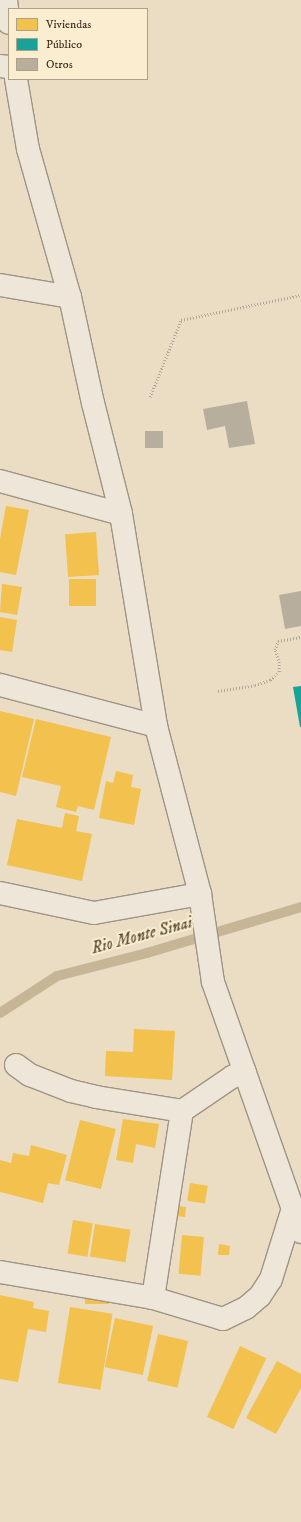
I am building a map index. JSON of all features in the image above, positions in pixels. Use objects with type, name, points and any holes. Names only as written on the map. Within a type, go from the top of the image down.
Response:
[{"type":"street","points":[[6,0],[8,15]]},
{"type":"street","points":[[16,80],[28,149],[70,297],[92,403],[121,514],[156,726],[200,894],[213,982],[245,1071],[292,1211],[301,1232]]},
{"type":"street","points":[[0,285],[70,297]]},
{"type":"street","points":[[0,481],[121,514]]},
{"type":"street","points":[[0,685],[156,726]]},
{"type":"street","points":[[0,893],[94,914],[200,894]]},
{"type":"street","points":[[16,1065],[30,1074],[90,1096],[182,1111],[232,1077],[245,1071]]},
{"type":"street","points":[[153,1298],[182,1111]]},
{"type":"street","points":[[0,1272],[153,1298],[223,1319],[246,1308],[260,1296],[270,1279],[292,1211]]},
{"type":"path","points":[[150,396],[181,320],[301,295]]},
{"type":"path","points":[[218,691],[255,685],[270,680],[279,672],[279,664],[274,650],[278,641],[301,637]]},
{"type":"building: Viviendas","points":[[6,506],[29,510],[16,575],[0,572],[0,539]]},
{"type":"building: Viviendas","points":[[96,532],[99,575],[68,577],[65,534]]},
{"type":"building: Viviendas","points":[[69,579],[96,579],[96,606],[69,606]]},
{"type":"building: Viviendas","points":[[2,584],[22,587],[17,615],[0,612]]},
{"type":"building: Viviendas","points":[[0,617],[17,620],[12,652],[0,650]]},
{"type":"building: Viviendas","points":[[0,711],[34,719],[16,796],[0,792]]},
{"type":"building: Viviendas","points":[[36,719],[111,737],[94,810],[78,806],[76,812],[56,807],[61,786],[22,777]]},
{"type":"building: Viviendas","points":[[116,771],[133,775],[131,787],[141,789],[134,825],[99,818],[106,781],[113,783]]},
{"type":"building: Viviendas","points":[[65,813],[79,816],[76,831],[92,834],[82,881],[7,865],[17,819],[62,828]]},
{"type":"building: Viviendas","points":[[134,1029],[175,1031],[172,1080],[105,1076],[106,1051],[133,1052]]},
{"type":"building: Viviendas","points":[[123,1119],[159,1124],[155,1148],[136,1144],[133,1163],[116,1160]]},
{"type":"building: Viviendas","points":[[80,1120],[116,1129],[101,1189],[65,1180]]},
{"type":"building: Viviendas","points":[[31,1145],[67,1155],[59,1185],[48,1183],[43,1203],[0,1192],[0,1160],[11,1163],[13,1153],[29,1156]]},
{"type":"building: Viviendas","points":[[190,1183],[208,1186],[205,1204],[187,1201]]},
{"type":"building: Viviendas","points":[[175,1206],[186,1207],[185,1217],[174,1216]]},
{"type":"building: Viviendas","points":[[73,1220],[93,1223],[87,1257],[68,1254]]},
{"type":"building: Viviendas","points":[[95,1224],[131,1230],[125,1262],[90,1257]]},
{"type":"building: Viviendas","points":[[182,1235],[204,1237],[201,1276],[179,1274]]},
{"type":"building: Viviendas","points":[[219,1244],[230,1246],[229,1255],[218,1255]]},
{"type":"building: Viviendas","points":[[85,1293],[109,1293],[109,1304],[85,1304]]},
{"type":"building: Viviendas","points":[[0,1295],[34,1302],[33,1308],[49,1311],[46,1332],[28,1329],[18,1382],[0,1379]]},
{"type":"building: Viviendas","points":[[70,1307],[112,1314],[100,1390],[58,1383]]},
{"type":"building: Viviendas","points":[[115,1318],[153,1326],[143,1375],[105,1367]]},
{"type":"building: Viviendas","points":[[158,1334],[188,1341],[177,1388],[147,1381]]},
{"type":"building: Viviendas","points":[[240,1346],[266,1358],[233,1429],[207,1417]]},
{"type":"building: Viviendas","points":[[277,1361],[301,1374],[301,1388],[276,1434],[246,1418]]},
{"type":"building: Público","points":[[301,686],[301,727],[300,727],[293,687]]},
{"type":"building: Otros","points":[[247,401],[255,444],[229,448],[225,426],[207,430],[203,409]]},
{"type":"building: Otros","points":[[145,431],[163,431],[163,448],[145,448]]},
{"type":"building: Otros","points":[[301,591],[301,626],[285,629],[279,595]]},
{"type":"waterway","name":"Rio Monte Sinai","points":[[0,1013],[57,976],[147,953],[301,907]]}]
